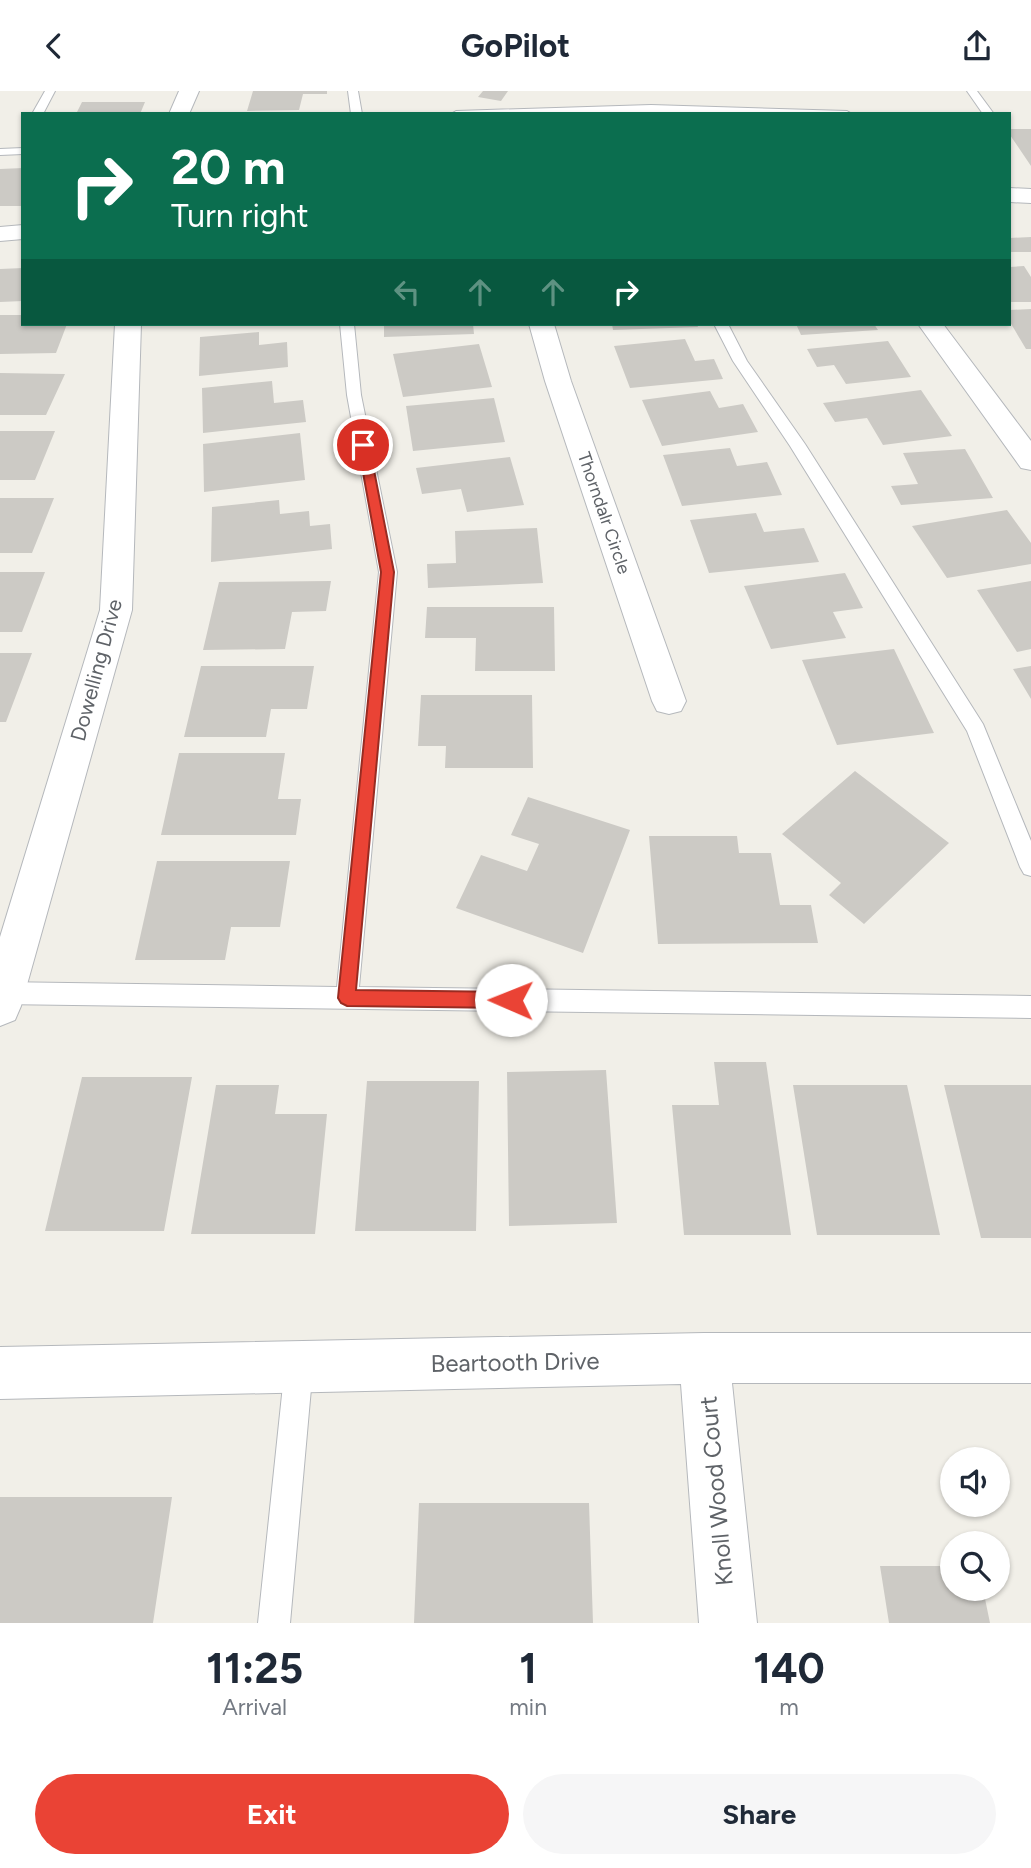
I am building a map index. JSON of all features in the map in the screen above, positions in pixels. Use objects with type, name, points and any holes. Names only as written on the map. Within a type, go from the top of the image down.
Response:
[{"type":"street","points":[[180,112],[189,91]]},
{"type":"street","points":[[1011,195],[1031,196]]},
{"type":"street","points":[[0,234],[21,232]]},
{"type":"street","name":"Dowelling Drive","points":[[2,997],[117,610],[128,326]]},
{"type":"street","name":"Thorndalr Circle","points":[[542,326],[558,381],[669,701]]},
{"type":"street","points":[[931,326],[1031,461]]},
{"type":"street","name":"Beartooth Drive","points":[[0,1373],[704,1358],[1031,1357]]},
{"type":"street","name":"Knoll Wood Court","points":[[704,1358],[728,1623]]},
{"type":"lane","points":[[38,112],[50,91]]},
{"type":"lane","points":[[353,91],[357,112]]},
{"type":"lane","points":[[972,91],[988,112]]},
{"type":"lane","points":[[496,112],[704,108],[799,112]]},
{"type":"lane","points":[[347,326],[354,394],[387,572],[347,998]]},
{"type":"lane","points":[[721,326],[740,361],[797,444],[976,729],[1031,867]]},
{"type":"lane","points":[[2,997],[347,998],[1031,1007]]},
{"type":"lane","points":[[274,1623],[299,1366]]},
{"type":"building","points":[[253,91],[327,91],[327,94],[303,94],[299,110],[247,111]]},
{"type":"building","points":[[483,91],[508,91],[501,101],[478,97]]},
{"type":"building","points":[[82,102],[145,102],[141,112],[77,112]]},
{"type":"building","points":[[1011,129],[1031,129],[1031,166],[1011,136]]},
{"type":"building","points":[[21,168],[21,206],[0,206],[0,169]]},
{"type":"building","points":[[1031,237],[1031,252],[1011,252],[1011,238]]},
{"type":"building","points":[[1024,266],[1031,277],[1031,302],[1011,302],[1011,267]]},
{"type":"building","points":[[21,268],[21,301],[0,302],[0,269]]},
{"type":"building","points":[[1031,309],[1031,349],[1026,349],[1011,324],[1011,310]]},
{"type":"building","points":[[0,315],[21,315],[21,326],[66,326],[56,353],[0,354]]},
{"type":"building","points":[[384,326],[473,326],[474,334],[384,337]]},
{"type":"building","points":[[612,326],[698,327],[613,330]]},
{"type":"building","points":[[797,326],[875,326],[878,330],[801,335]]},
{"type":"building","points":[[259,332],[259,345],[287,342],[288,367],[199,376],[200,337]]},
{"type":"building","points":[[685,339],[695,361],[714,359],[723,379],[630,388],[614,346]]},
{"type":"building","points":[[888,341],[911,377],[846,384],[834,365],[817,367],[807,349]]},
{"type":"building","points":[[479,344],[492,387],[403,397],[393,354]]},
{"type":"building","points":[[0,373],[65,374],[46,415],[0,415]]},
{"type":"building","points":[[272,381],[274,403],[303,400],[306,422],[203,433],[202,388]]},
{"type":"building","points":[[921,390],[952,436],[883,445],[867,418],[835,422],[823,403]]},
{"type":"building","points":[[710,391],[719,408],[743,404],[758,432],[662,446],[642,400]]},
{"type":"building","points":[[494,398],[505,442],[413,451],[406,406]]},
{"type":"building","points":[[0,431],[55,431],[35,480],[0,480]]},
{"type":"building","points":[[300,433],[305,480],[204,492],[203,444]]},
{"type":"building","points":[[730,448],[737,466],[767,462],[782,495],[682,506],[663,455]]},
{"type":"building","points":[[965,449],[993,498],[901,505],[891,486],[918,484],[903,453]]},
{"type":"building","points":[[510,457],[524,505],[467,512],[461,489],[422,494],[416,468]]},
{"type":"building","points":[[0,498],[54,498],[32,553],[0,553]]},
{"type":"building","points":[[279,500],[280,514],[309,511],[310,526],[330,524],[332,549],[211,562],[212,507]]},
{"type":"building","points":[[1007,510],[1031,543],[1031,564],[947,578],[912,526]]},
{"type":"building","points":[[756,513],[764,532],[804,528],[819,562],[709,573],[690,520]]},
{"type":"building","points":[[537,528],[543,583],[428,588],[427,564],[456,563],[455,531]]},
{"type":"building","points":[[0,572],[45,572],[22,632],[0,632]]},
{"type":"building","points":[[845,573],[863,608],[833,612],[846,638],[771,649],[744,586]]},
{"type":"building","points":[[331,581],[326,611],[292,612],[285,649],[203,650],[219,582]]},
{"type":"building","points":[[1031,581],[1031,649],[1017,652],[977,590]]},
{"type":"building","points":[[427,607],[554,607],[555,671],[475,671],[476,638],[425,638]]},
{"type":"building","points":[[894,649],[934,733],[837,745],[802,660]]},
{"type":"building","points":[[0,653],[32,653],[6,722],[0,722]]},
{"type":"building","points":[[201,666],[314,666],[307,709],[271,709],[266,737],[184,737]]},
{"type":"building","points":[[1031,666],[1031,699],[1013,669]]},
{"type":"building","points":[[421,695],[532,695],[533,768],[445,768],[446,746],[418,746]]},
{"type":"building","points":[[179,753],[285,753],[278,799],[301,799],[296,835],[161,835]]},
{"type":"building","points":[[855,771],[949,843],[864,924],[829,895],[841,883],[782,834]]},
{"type":"building","points":[[528,797],[630,830],[583,953],[456,908],[481,855],[527,871],[539,844],[511,835]]},
{"type":"building","points":[[649,836],[737,836],[739,853],[771,853],[780,905],[811,905],[818,943],[658,944]]},
{"type":"building","points":[[157,861],[290,861],[280,927],[231,927],[225,960],[135,960]]},
{"type":"building","points":[[714,1062],[766,1062],[791,1235],[684,1235],[672,1105],[719,1105]]},
{"type":"building","points":[[606,1070],[617,1223],[509,1226],[507,1072]]},
{"type":"building","points":[[82,1077],[192,1077],[164,1231],[45,1231]]},
{"type":"building","points":[[367,1081],[479,1081],[476,1231],[355,1231]]},
{"type":"building","points":[[216,1085],[279,1085],[275,1114],[327,1114],[315,1234],[191,1234]]},
{"type":"building","points":[[793,1085],[907,1085],[940,1235],[817,1235]]},
{"type":"building","points":[[944,1085],[1031,1085],[1031,1238],[981,1238]]},
{"type":"building","points":[[0,1497],[172,1497],[153,1623],[0,1623]]},
{"type":"building","points":[[419,1503],[589,1503],[593,1623],[414,1623]]},
{"type":"building","points":[[880,1566],[940,1566],[940,1601],[985,1601],[990,1623],[889,1623]]},
{"type":"route","points":[[363,445],[387,572],[347,998],[511,1000]]}]
